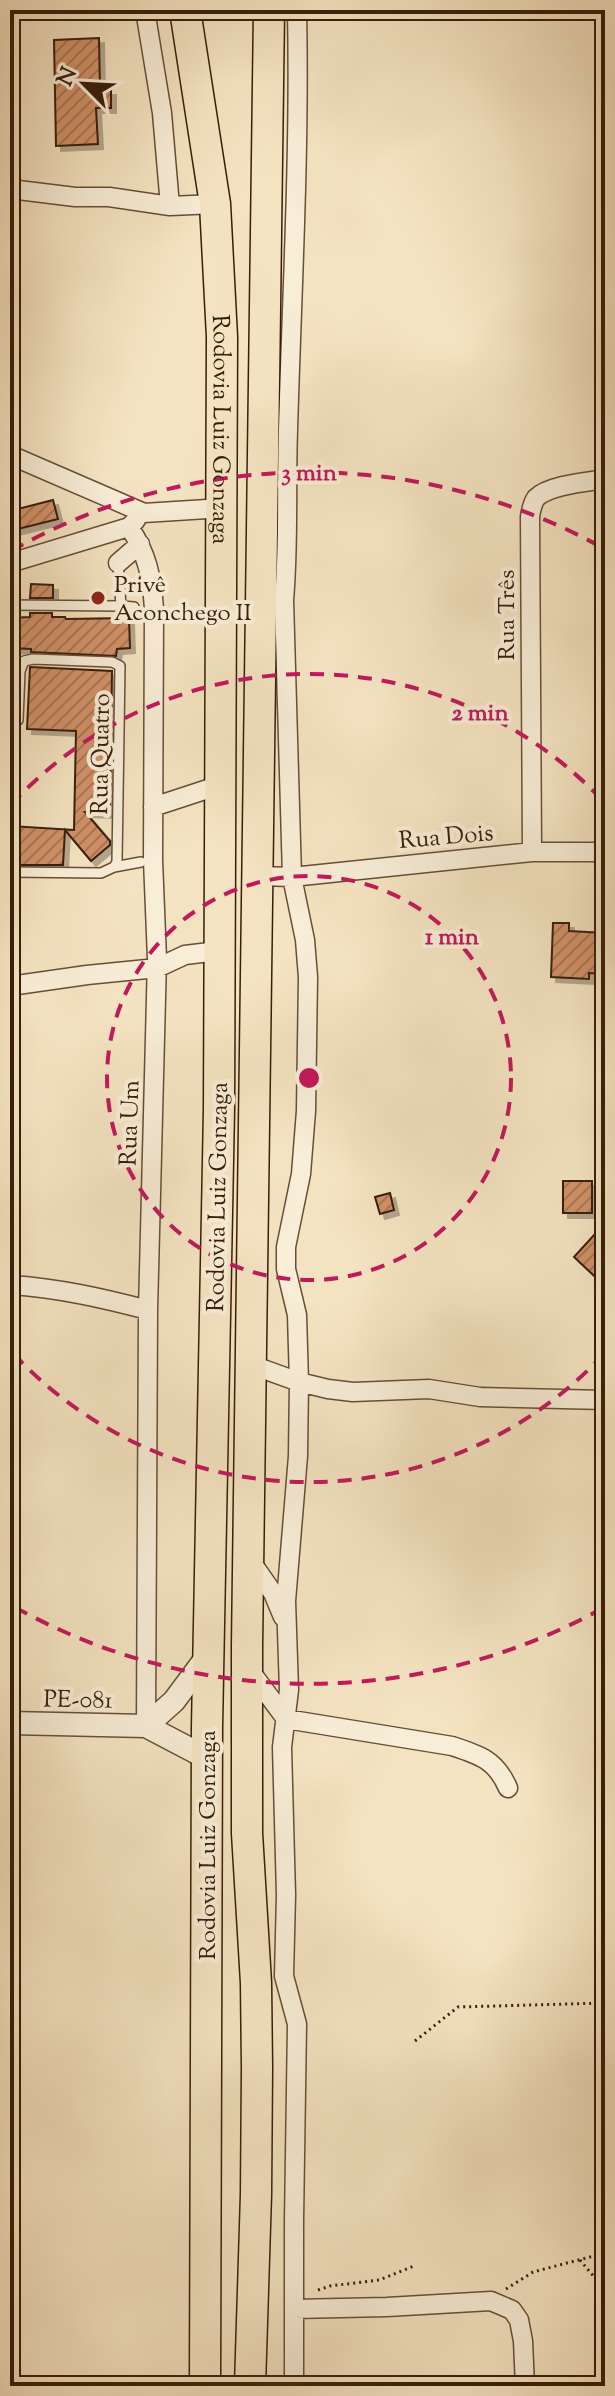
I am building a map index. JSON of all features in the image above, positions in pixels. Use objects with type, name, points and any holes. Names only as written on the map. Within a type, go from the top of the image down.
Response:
[{"type":"highway","name":"Rodovia Luiz Gonzaga","points":[[185,10],[215,204],[222,337],[219,1109],[207,1758],[205,2386]]},
{"type":"highway","name":"Rodovia Luiz Gonzaga","points":[[250,2386],[257,2068],[256,1983],[247,1833],[247,1666],[269,10]]},
{"type":"street","points":[[10,26],[11,10]]},
{"type":"street","points":[[145,10],[162,113],[170,206]]},
{"type":"street","points":[[294,2386],[297,2024],[284,1976],[286,1895],[282,1747],[289,1690],[288,1566],[298,1456],[299,1382],[297,1315],[286,1269],[286,1247],[301,1174],[306,1111],[308,977],[305,940],[292,877],[284,600],[298,149],[297,10]]},
{"type":"street","points":[[10,189],[75,197],[109,197],[170,206],[215,204]]},
{"type":"street","points":[[10,455],[144,513],[223,508]]},
{"type":"street","name":"Rua Três","points":[[532,852],[529,578],[532,505],[549,491],[605,479]]},
{"type":"street","points":[[10,563],[129,527],[144,513]]},
{"type":"street","name":"Rua Um","points":[[129,527],[147,559],[152,577],[154,609],[153,807],[147,861],[157,968],[148,1310],[146,1726]]},
{"type":"street","points":[[118,563],[140,544]]},
{"type":"street","points":[[153,807],[220,785]]},
{"type":"street","name":"Rua Dois","points":[[258,876],[292,877],[532,852],[605,852]]},
{"type":"street","points":[[10,986],[157,968],[185,955],[218,951]]},
{"type":"street","points":[[10,1285],[52,1288],[148,1310]]},
{"type":"street","points":[[252,1365],[299,1382],[353,1392],[429,1389],[480,1397],[605,1400]]},
{"type":"street","points":[[248,1558],[273,1593],[287,1626]]},
{"type":"street","points":[[207,1758],[146,1726],[174,1701],[209,1654]]},
{"type":"street","points":[[247,1666],[286,1719],[452,1746],[472,1752],[501,1771],[508,1788]]},
{"type":"street","name":"PE-081","points":[[10,1723],[146,1726]]},
{"type":"street","points":[[294,2309],[491,2301],[512,2310],[519,2320],[525,2386]]},
{"type":"lane","points":[[118,563],[121,606]]},
{"type":"lane","points":[[10,605],[134,607]]},
{"type":"lane","name":"Rua Quatro","points":[[18,720],[20,671],[29,659],[112,662],[120,666],[119,855],[114,867]]},
{"type":"lane","points":[[10,872],[101,873],[114,867],[147,861]]},
{"type":"path","points":[[415,2041],[458,2007],[605,2003]]},
{"type":"path","points":[[486,2301],[533,2272],[605,2253]]},
{"type":"path","points":[[580,2260],[605,2290]]},
{"type":"path","points":[[294,2309],[308,2294],[330,2286],[379,2280],[414,2266]]},
{"type":"building","points":[[99,38],[100,90],[111,90],[111,108],[96,108],[98,144],[56,146],[54,40]]},
{"type":"building","points":[[53,500],[58,519],[10,531],[10,511]]},
{"type":"building","points":[[31,584],[53,585],[53,598],[30,598]]},
{"type":"building","points":[[30,613],[52,613],[52,617],[66,619],[129,618],[130,648],[117,649],[116,656],[31,652],[31,649],[10,648],[10,618],[30,617]]},
{"type":"building","points":[[30,667],[112,671],[110,813],[85,812],[110,841],[110,845],[91,861],[65,830],[63,865],[10,865],[11,826],[74,830],[76,731],[27,729]]},
{"type":"building","points":[[553,923],[569,923],[569,931],[605,933],[605,974],[589,973],[589,979],[551,977]]},
{"type":"building","points":[[563,1181],[592,1181],[592,1213],[563,1213]]},
{"type":"building","points":[[390,1193],[394,1210],[380,1214],[375,1197]]},
{"type":"building","points":[[605,1223],[605,1286],[574,1257]]},
{"type":"place","name":"Privê Aconchego II","points":[[98,598]]}]
